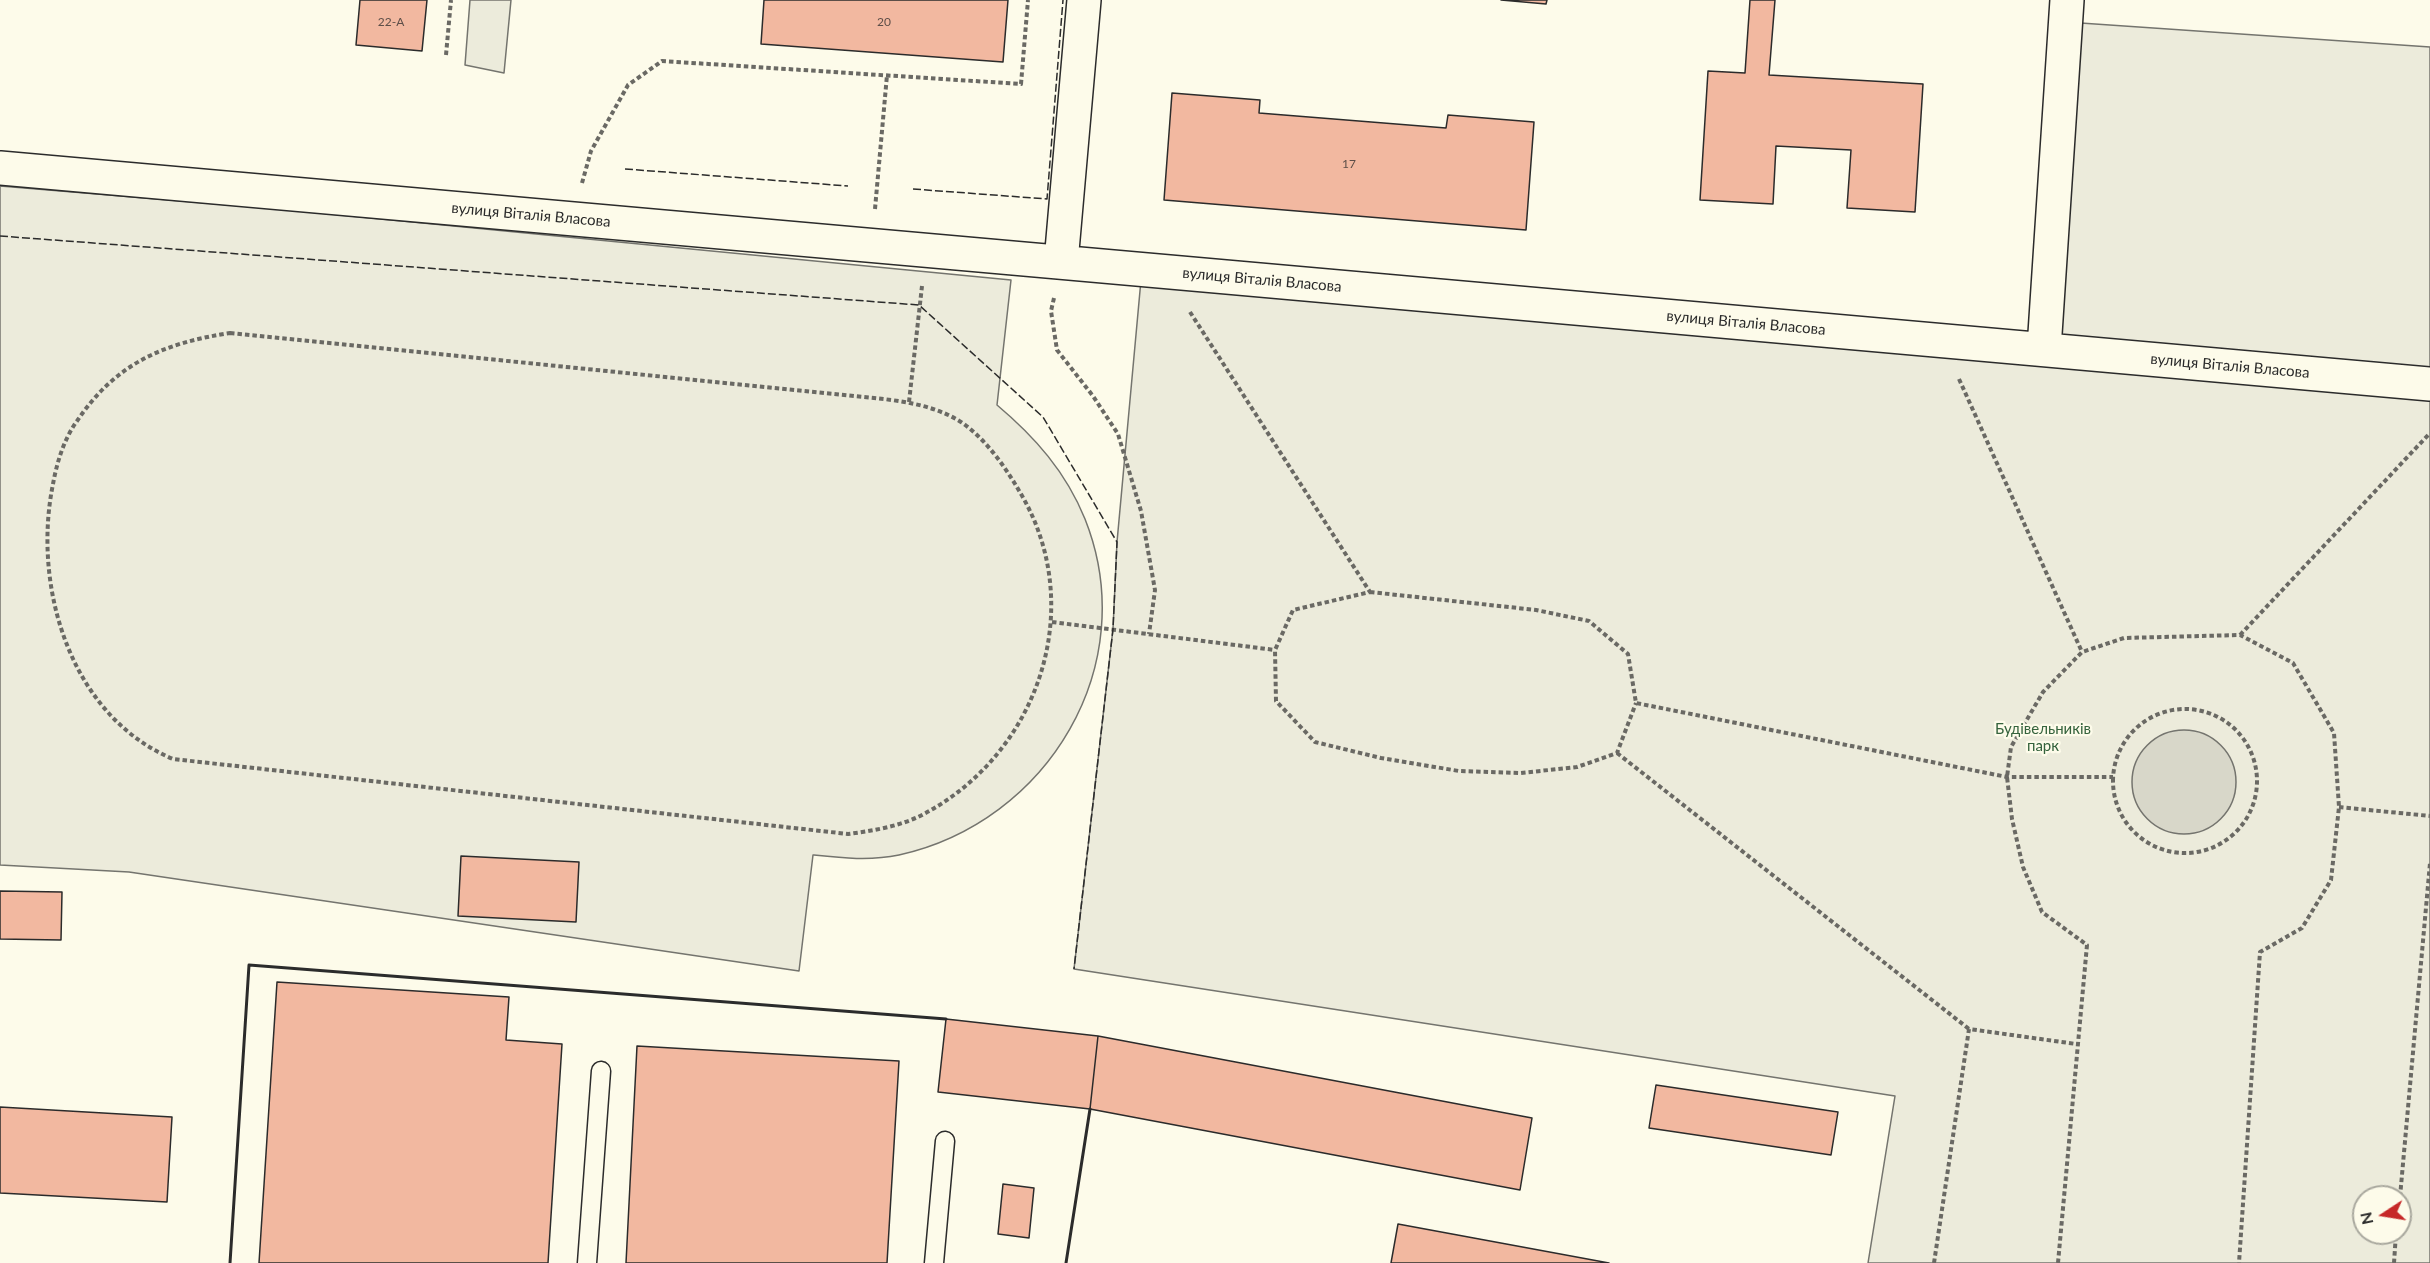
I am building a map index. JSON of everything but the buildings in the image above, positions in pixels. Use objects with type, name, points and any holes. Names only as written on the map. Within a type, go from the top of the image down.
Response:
[{"type":"street","points":[[1061,262],[1084,0]]},
{"type":"street","points":[[2044,349],[2067,0]]},
{"type":"street","name":"вулиця Віталія Власова","points":[[0,168],[2430,384]]},
{"type":"lane","points":[[587,1263],[601,1071]]},
{"type":"lane","points":[[934,1263],[945,1141]]},
{"type":"path","points":[[446,55],[451,0]]},
{"type":"path","points":[[573,219],[591,151],[628,85],[662,61],[1021,84],[1028,0]]},
{"type":"path","points":[[872,245],[887,75]]},
{"type":"path","points":[[909,402],[926,250]]},
{"type":"path","points":[[1061,262],[1051,311],[1057,350],[1094,396],[1118,434],[1141,511],[1155,590],[1149,634]]},
{"type":"path","points":[[1164,271],[1370,592]]},
{"type":"path","points":[[230,333],[909,402],[939,412],[963,424],[1004,465],[1034,517],[1043,543],[1052,596],[1052,622],[1031,700],[998,755],[949,799],[916,818],[882,829],[848,834],[172,759],[140,743],[103,707],[73,659],[54,603],[49,577],[46,526],[56,468],[65,441],[91,403],[126,369],[147,355],[175,344],[230,333]]},
{"type":"path","points":[[1941,340],[2082,652]]},
{"type":"path","points":[[2240,635],[2430,433]]},
{"type":"path","points":[[1370,592],[1516,607],[1588,621],[1628,654],[1636,704],[1617,753],[1577,767],[1521,773],[1469,772],[1381,758],[1315,742],[1276,701],[1275,650],[1293,610],[1370,592]]},
{"type":"path","points":[[1052,622],[1275,650]]},
{"type":"path","points":[[2058,1263],[2076,1044],[2087,945],[2042,912],[2023,867],[2012,819],[2007,777],[2011,747],[2043,692],[2082,652],[2124,638],[2240,635],[2293,663],[2334,732],[2339,807],[2331,880],[2302,928],[2260,952],[2239,1263]]},
{"type":"path","points":[[1636,704],[2007,777],[2113,777]]},
{"type":"path","points":[[2185,708],[2216,714],[2240,733],[2255,761],[2257,792],[2245,822],[2223,843],[2193,853],[2178,854],[2148,844],[2136,834],[2118,808],[2113,777],[2121,747],[2141,723],[2169,710],[2185,708]]},
{"type":"path","points":[[1617,753],[1969,1029],[2076,1044]]},
{"type":"path","points":[[2339,807],[2430,816]]},
{"type":"path","points":[[2401,1185],[2430,862]]},
{"type":"path","points":[[1934,1263],[1969,1029]]},
{"type":"path","points":[[2394,1263],[2395,1245]]},
{"type":"green space","points":[[470,0],[511,0],[504,73],[465,65]]},
{"type":"green space","name":"Будівельників парк","points":[[2066,22],[2430,47],[2430,1263],[1868,1263],[1895,1096],[1074,969],[1113,629],[1117,542],[1142,269],[2044,349]]},
{"type":"green space","points":[[0,186],[278,209],[1011,280],[997,405],[1037,443],[1069,486],[1085,519],[1100,574],[1101,628],[1091,681],[1070,729],[1039,773],[999,809],[952,837],[888,857],[856,858],[813,855],[799,971],[129,872],[0,865]]},
{"type":"shaded area","points":[[2184,730],[2204,734],[2221,745],[2232,762],[2236,782],[2232,802],[2221,819],[2204,830],[2184,834],[2164,830],[2147,819],[2136,802],[2132,782],[2136,762],[2147,745],[2164,734]]},
{"type":"fence","points":[[913,189],[1047,199],[1063,0]]},
{"type":"fence","points":[[625,169],[848,186]]},
{"type":"fence","points":[[0,236],[919,305],[1043,417],[1117,542],[1113,629],[1074,969]]},
{"type":"wall","points":[[230,1263],[249,965],[946,1019]]},
{"type":"wall","points":[[1066,1263],[1090,1109]]}]
